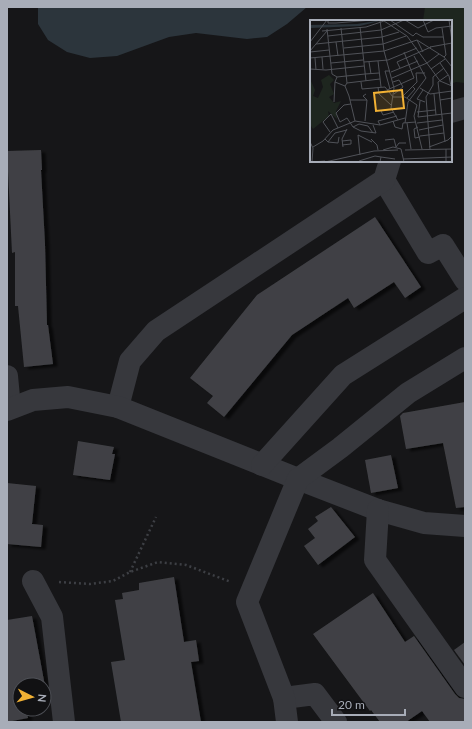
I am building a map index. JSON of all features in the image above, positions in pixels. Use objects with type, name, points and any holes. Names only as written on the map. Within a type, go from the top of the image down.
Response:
[{"type":"street","points":[[452,112],[465,108]]},
{"type":"street","points":[[118,407],[130,361],[156,331],[387,171],[428,253],[443,245],[465,280]]},
{"type":"street","points":[[262,465],[343,375],[465,298]]},
{"type":"street","points":[[287,722],[284,698],[247,602],[298,479],[340,448],[408,393],[465,358]]},
{"type":"street","points":[[7,376],[9,409],[33,400],[68,398],[118,407],[378,510],[424,523],[465,526]]},
{"type":"street","points":[[378,510],[375,560],[465,687]]},
{"type":"street","points":[[33,581],[52,617],[64,722]]},
{"type":"street","points":[[284,698],[316,694],[336,722]]},
{"type":"path","points":[[130,572],[156,517]]},
{"type":"path","points":[[33,581],[90,584],[113,581],[130,572],[158,562],[186,565],[252,591]]},
{"type":"shaded area","points":[[38,7],[307,7],[287,24],[267,37],[247,39],[196,33],[169,37],[117,56],[90,58],[67,52],[48,40],[38,24]]},
{"type":"shaded area","points":[[425,7],[465,7],[465,83],[456,82],[452,84],[452,20],[423,20]]},
{"type":"building","points":[[41,150],[47,325],[53,364],[24,367],[18,306],[15,306],[15,252],[12,253],[7,151]]},
{"type":"building","points":[[375,217],[421,287],[405,298],[394,282],[354,308],[348,298],[292,335],[224,417],[207,403],[213,396],[190,378],[257,295]]},
{"type":"building","points":[[465,402],[465,507],[456,508],[443,443],[406,449],[400,416],[403,413]]},
{"type":"building","points":[[78,441],[114,447],[112,454],[115,454],[110,480],[73,475]]},
{"type":"building","points":[[391,455],[398,488],[371,493],[365,460]]},
{"type":"building","points":[[7,483],[36,486],[32,524],[43,525],[41,547],[7,544]]},
{"type":"building","points":[[331,507],[355,537],[318,565],[304,546],[315,538],[308,529],[318,521],[315,517]]},
{"type":"building","points":[[174,577],[184,642],[196,640],[199,661],[191,662],[201,722],[121,722],[111,662],[125,660],[115,600],[123,599],[122,593],[139,590],[139,583]]},
{"type":"building","points":[[373,593],[405,642],[414,636],[455,694],[459,698],[465,699],[465,722],[430,722],[422,711],[406,722],[380,722],[371,710],[370,711],[313,634]]},
{"type":"building","points":[[32,616],[43,677],[12,677],[12,717],[28,718],[7,722],[7,620]]},
{"type":"building","points":[[465,642],[465,665],[454,650]]}]
